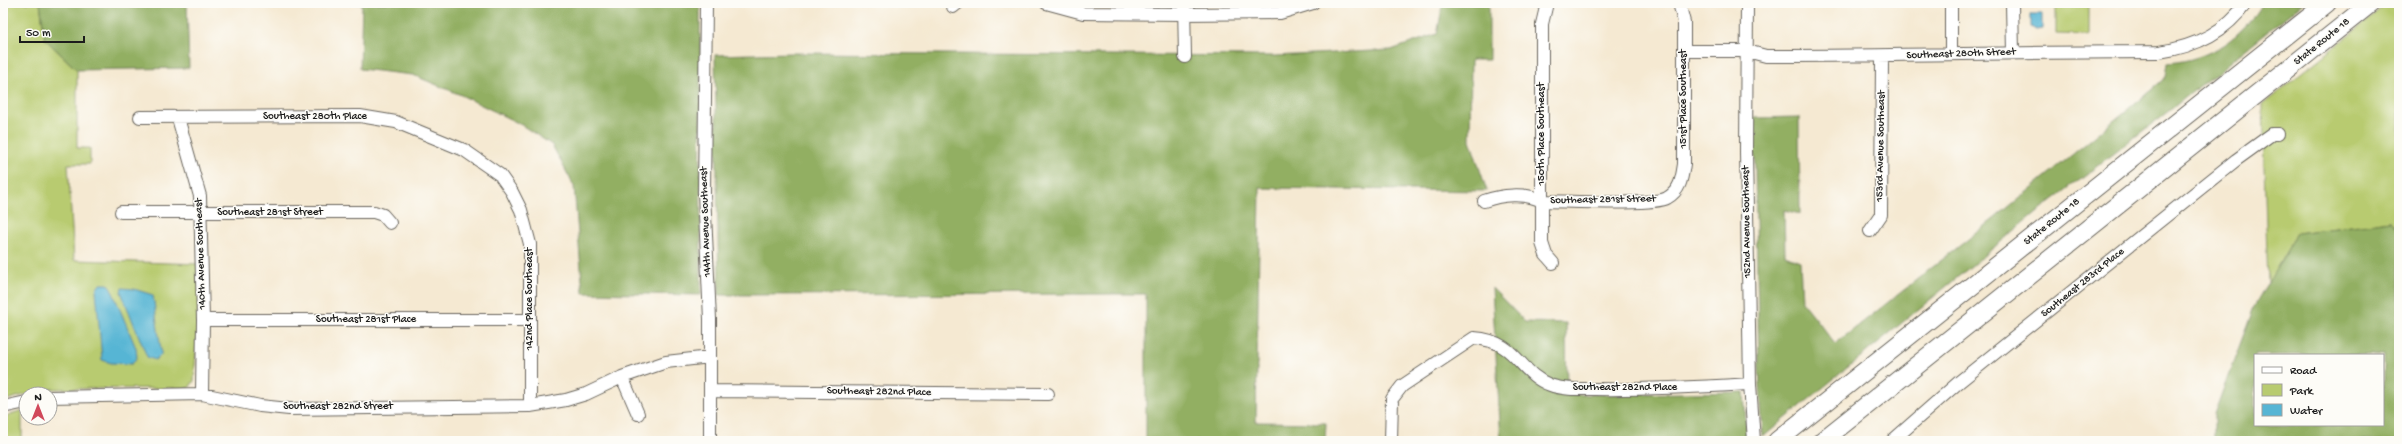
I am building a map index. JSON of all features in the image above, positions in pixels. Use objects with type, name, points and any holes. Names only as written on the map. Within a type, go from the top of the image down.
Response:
[{"type":"highway","name":"State Route 18","points":[[1781,438],[2327,3]]},
{"type":"highway","name":"State Route 18","points":[[1822,441],[2371,3]]},
{"type":"street","name":"144th Avenue Southeast","points":[[706,3],[704,194],[710,357],[710,441]]},
{"type":"street","points":[[1046,3],[1083,8],[1184,9],[1280,13],[1305,4]]},
{"type":"street","name":"150th Place Southeast","points":[[1547,3],[1542,24],[1542,247],[1546,255],[1553,263]]},
{"type":"street","name":"151st Place Southeast","points":[[1673,193],[1681,181],[1684,164],[1684,22],[1679,3]]},
{"type":"street","name":"152nd Avenue Southeast","points":[[1747,3],[1750,384],[1754,441]]},
{"type":"street","points":[[1951,3],[1951,53]]},
{"type":"street","points":[[2012,3],[2014,52]]},
{"type":"street","name":"Southeast 280th Street","points":[[1684,51],[1747,51],[1766,56],[1882,57],[1951,53],[2159,52],[2181,49],[2215,34],[2230,21],[2246,3]]},
{"type":"street","points":[[1184,9],[1185,57]]},
{"type":"street","name":"153rd Avenue Southeast","points":[[1870,232],[1881,215],[1882,57]]},
{"type":"street","name":"Southeast 280th Place","points":[[140,117],[360,116],[396,122],[464,150],[500,175]]},
{"type":"street","name":"140th Avenue Southeast","points":[[178,118],[200,196],[202,213],[202,394]]},
{"type":"street","name":"Southeast 283rd Place","points":[[1892,441],[1958,382],[2236,160],[2272,134],[2278,134]]},
{"type":"street","name":"142nd Place Southeast","points":[[500,175],[512,192],[521,210],[530,244],[530,406]]},
{"type":"street","name":"Southeast 281st Street","points":[[1484,201],[1500,197],[1533,196],[1542,201],[1644,202],[1667,198],[1673,193]]},
{"type":"street","name":"Southeast 281st Street","points":[[121,212],[374,212],[383,215],[390,223]]},
{"type":"street","name":"Southeast 281st Place","points":[[203,320],[529,320]]},
{"type":"street","name":"Southeast 282nd Place","points":[[1390,441],[1392,399],[1402,386],[1474,338],[1494,342],[1508,349],[1536,377],[1550,385],[1571,388],[1629,390],[1750,384]]},
{"type":"street","name":"Southeast 282nd Street","points":[[58,397],[202,394],[260,406],[289,409],[530,406],[566,400],[586,394],[622,377],[666,362],[710,357]]},
{"type":"street","points":[[622,377],[638,414]]},
{"type":"street","name":"Southeast 282nd Place","points":[[710,391],[1048,394]]},
{"type":"street","points":[[3,407],[18,404]]},
{"type":"green space","points":[[3,3],[40,3],[45,39],[77,70],[77,148],[90,148],[90,164],[68,164],[74,260],[202,264],[194,381],[189,388],[58,389],[58,386],[18,386],[18,397],[3,401]]},
{"type":"green space","points":[[40,3],[187,3],[189,68],[77,70],[45,39]]},
{"type":"green space","points":[[349,3],[700,3],[701,295],[583,293],[574,186],[552,145],[520,124],[461,95],[413,75],[360,69],[362,4]]},
{"type":"green space","points":[[1443,3],[1489,3],[1489,60],[1471,60],[1470,140],[1487,191],[1260,188],[1256,422],[1326,423],[1325,441],[1146,441],[1146,294],[719,295],[715,55],[792,53],[1275,56],[1391,50],[1437,34]]},
{"type":"green space","points":[[2056,3],[2089,3],[2089,35],[2056,34]]},
{"type":"green space","points":[[2262,3],[2303,3],[2170,110],[2037,212],[1763,437],[1759,369],[1754,118],[1799,117],[1800,214],[1784,210],[1785,255],[1800,261],[1802,302],[1835,344],[1995,218],[2150,91],[2166,77],[2168,63],[2197,57],[2223,45],[2245,27]]},
{"type":"green space","points":[[2389,3],[2399,3],[2399,232],[2391,221],[2297,233],[2268,284],[2262,105]]},
{"type":"green space","points":[[2391,221],[2399,232],[2399,441],[2214,441],[2214,414],[2254,307],[2297,233]]},
{"type":"green space","points":[[1492,288],[1525,322],[1566,323],[1567,395],[1744,392],[1747,441],[1501,441]]},
{"type":"green space","points":[[18,411],[18,426],[22,426],[22,441],[3,441],[3,417]]},
{"type":"water","points":[[2031,14],[2042,14],[2042,29],[2036,30],[2031,27]]},
{"type":"water","points":[[100,284],[108,284],[111,288],[136,348],[137,357],[132,364],[111,363],[102,360],[96,290]]},
{"type":"water","points":[[122,288],[134,289],[153,295],[161,350],[161,355],[155,360],[147,357],[121,292]]}]
